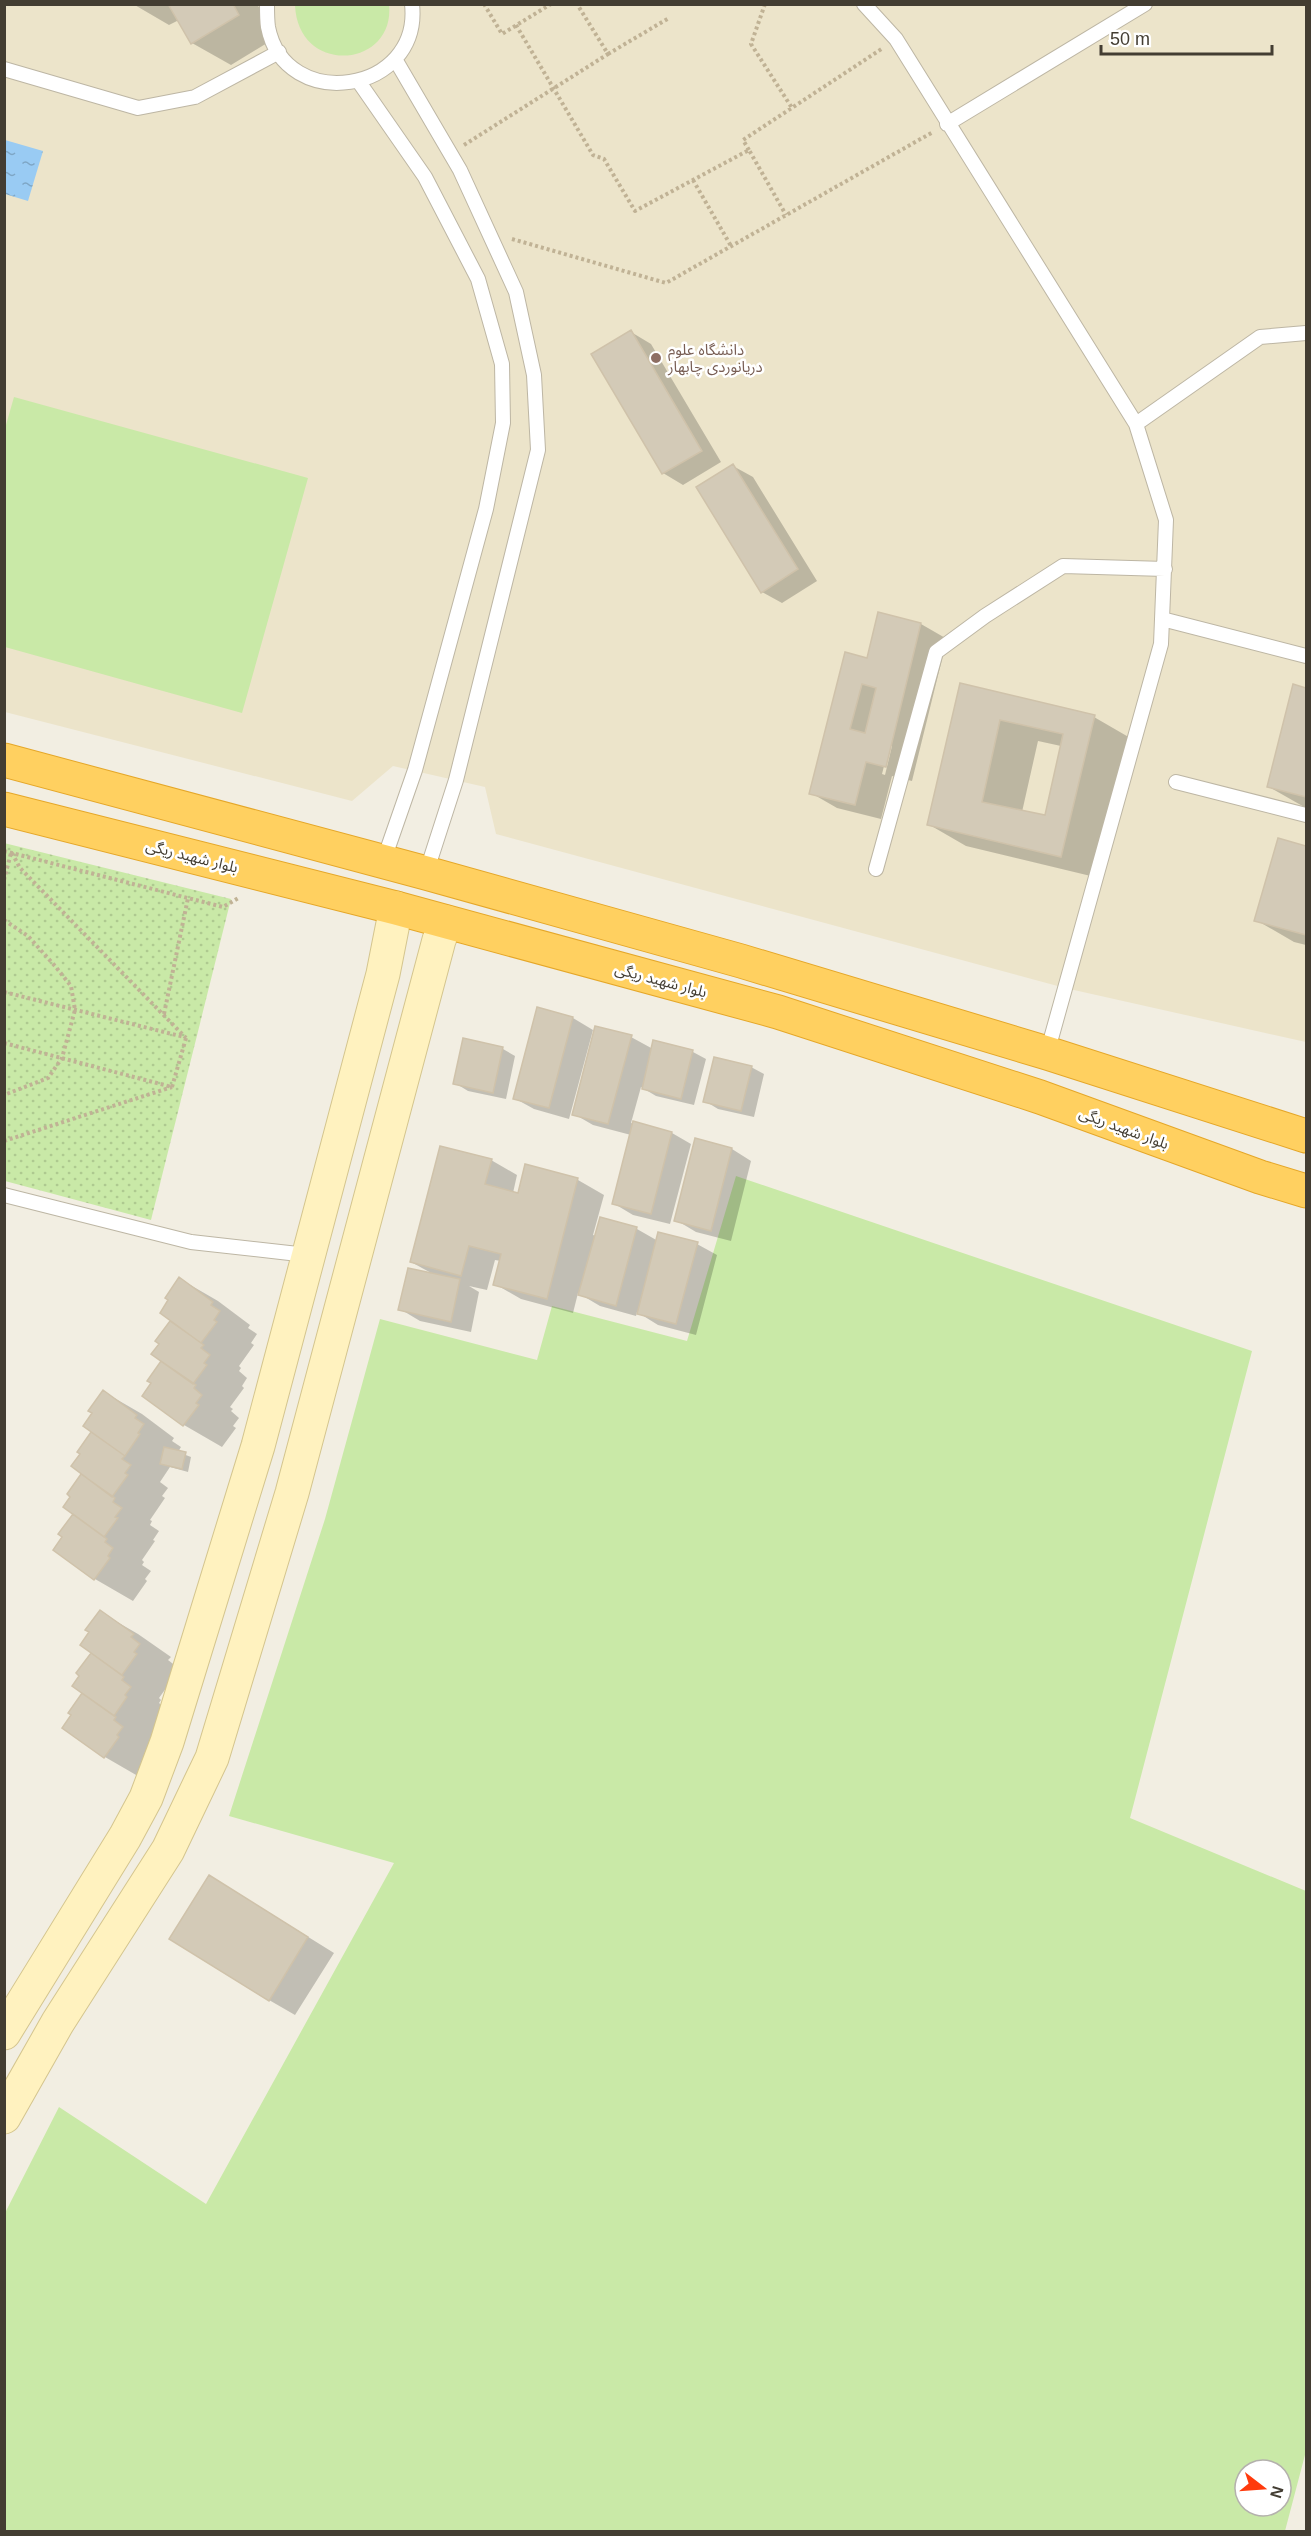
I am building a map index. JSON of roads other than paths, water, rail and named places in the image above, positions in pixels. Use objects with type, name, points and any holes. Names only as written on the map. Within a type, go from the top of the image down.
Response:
[{"type":"highway","points":[[4,760],[426,873],[741,961],[1047,1053],[1306,1136]]},
{"type":"highway","name":"بلوار شهید ریگی","points":[[4,809],[396,908],[778,1012],[1040,1097],[1260,1177],[1306,1191]]},
{"type":"street","points":[[4,2033],[125,1837],[146,1798],[167,1742],[258,1446],[383,974],[396,908]]},
{"type":"street","points":[[4,2117],[58,2022],[168,1850],[212,1758],[292,1493],[426,987],[446,922]]},
{"type":"street","points":[[383,974],[426,987]]},
{"type":"street","points":[[167,1742],[212,1758]]},
{"type":"lane","points":[[267,4],[268,29],[279,52],[294,69],[314,80],[336,85],[359,82],[379,73],[396,59],[408,38],[413,15],[412,4]]},
{"type":"lane","points":[[864,4],[896,39],[1136,424],[1166,520],[1161,645],[1047,1053]]},
{"type":"lane","points":[[947,124],[1145,4]]},
{"type":"lane","points":[[4,69],[138,108],[195,97],[279,52]]},
{"type":"lane","points":[[396,59],[450,153],[516,292],[534,375],[538,450],[456,780],[426,873]]},
{"type":"lane","points":[[359,82],[424,177],[478,279],[502,364],[503,423],[486,509],[415,770],[383,862]]},
{"type":"lane","points":[[1136,424],[1260,337],[1306,333]]},
{"type":"lane","points":[[876,869],[936,652],[985,616],[1063,566],[1165,569]]},
{"type":"lane","points":[[1162,619],[1306,656]]},
{"type":"lane","points":[[1176,782],[1306,815]]},
{"type":"lane","points":[[4,1195],[191,1242],[307,1255]]},
{"type":"water","points":[[5,140],[43,151],[28,201],[5,194]]},
{"type":"place","name":"دانشگاه علوم دریانوردی چابهار","points":[[656,358]]}]
